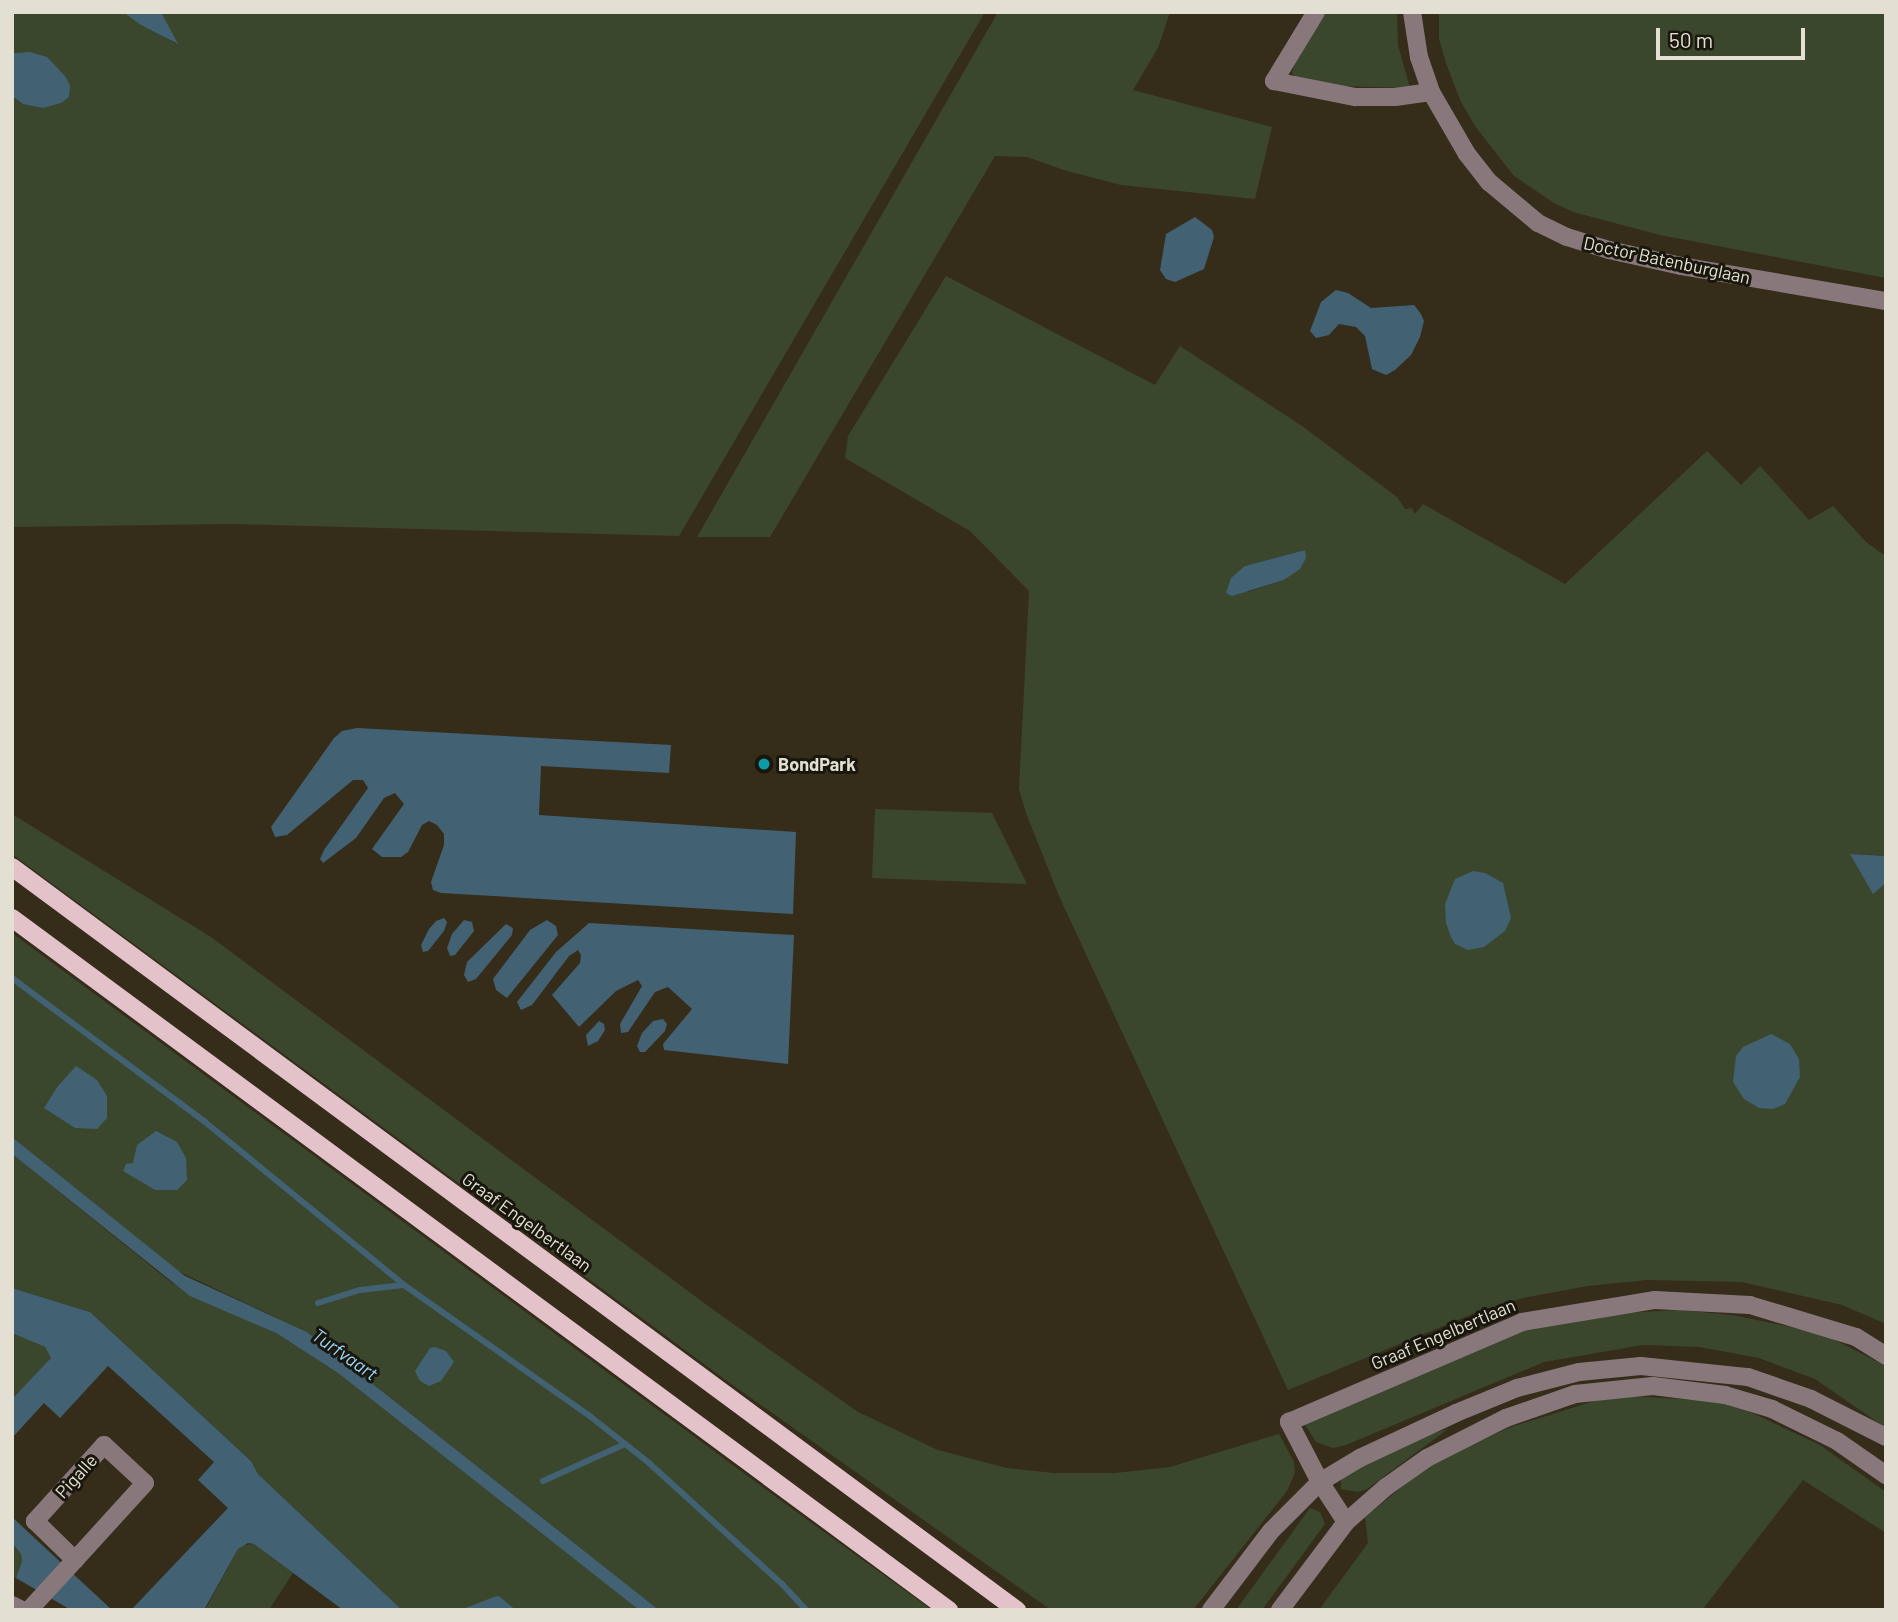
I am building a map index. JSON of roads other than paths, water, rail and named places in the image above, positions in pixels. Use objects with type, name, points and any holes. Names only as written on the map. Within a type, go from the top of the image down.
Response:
[{"type":"main road","name":"Graaf Engelbertlaan","points":[[12,867],[1017,1610]]},
{"type":"main road","points":[[12,918],[949,1610]]},
{"type":"street","points":[[1316,12],[1274,81],[1355,97],[1395,97],[1431,92]]},
{"type":"street","name":"Doctor Batenburglaan","points":[[1412,12],[1419,57],[1431,92],[1467,154],[1489,182],[1517,208],[1567,237],[1681,266],[1886,301]]},
{"type":"street","name":"Graaf Engelbertlaan","points":[[1346,1522],[1320,1482],[1289,1422],[1522,1322],[1655,1300],[1750,1305],[1856,1337],[1886,1356]]},
{"type":"street","points":[[1211,1610],[1271,1531],[1320,1482],[1402,1437],[1517,1388],[1579,1372],[1641,1366],[1748,1377],[1811,1398],[1886,1437]]},
{"type":"street","points":[[1280,1610],[1346,1522],[1386,1487],[1427,1458],[1506,1418],[1575,1394],[1653,1386],[1725,1395],[1772,1409],[1837,1440],[1886,1475]]},
{"type":"street","name":"Pigalle","points":[[29,1610],[145,1483],[104,1445],[35,1521],[71,1564]]},
{"type":"street","points":[[12,1605],[22,1610]]},
{"type":"water","points":[[123,12],[161,12],[178,44],[141,25]]},
{"type":"water","points":[[30,52],[47,57],[65,76],[70,85],[69,97],[61,103],[43,108],[23,104],[12,96],[12,53]]},
{"type":"water","points":[[1195,217],[1212,230],[1214,237],[1204,269],[1175,282],[1166,279],[1160,270],[1166,234]]},
{"type":"water","points":[[1336,290],[1348,293],[1371,308],[1414,305],[1421,314],[1424,321],[1420,337],[1411,355],[1395,370],[1386,375],[1372,369],[1365,336],[1356,327],[1339,324],[1329,335],[1316,338],[1310,331],[1321,302]]},
{"type":"water","points":[[1305,550],[1306,558],[1300,569],[1284,580],[1232,596],[1226,593],[1231,578],[1245,566]]},
{"type":"water","points":[[357,728],[671,745],[669,773],[541,766],[539,815],[796,832],[793,914],[441,893],[433,890],[431,882],[444,845],[444,834],[437,825],[429,821],[422,825],[408,852],[401,857],[382,857],[372,849],[404,804],[395,793],[384,798],[356,838],[323,863],[320,859],[324,850],[368,788],[363,780],[353,780],[287,835],[275,837],[271,827],[334,738],[342,731]]},
{"type":"water","points":[[1850,854],[1886,856],[1886,883],[1873,894]]},
{"type":"water","points":[[1473,871],[1485,873],[1503,883],[1511,918],[1505,931],[1484,947],[1468,950],[1455,944],[1451,937],[1446,923],[1445,904],[1455,879]]},
{"type":"water","points":[[444,918],[447,922],[444,931],[428,951],[423,952],[421,945],[429,929],[436,921]]},
{"type":"water","points":[[464,920],[472,922],[474,931],[455,955],[450,956],[447,948],[452,934]]},
{"type":"water","points":[[547,920],[556,926],[558,935],[507,998],[496,990],[493,979],[530,930]]},
{"type":"water","points":[[589,923],[794,935],[788,1064],[664,1050],[663,1044],[692,1009],[668,987],[655,992],[628,1032],[621,1033],[620,1024],[642,986],[638,980],[616,991],[579,1027],[552,995],[580,963],[581,955],[578,950],[569,956],[532,1005],[521,1010],[517,1002],[556,952]]},
{"type":"water","points":[[506,924],[513,928],[512,935],[476,979],[468,982],[464,975],[467,962]]},
{"type":"water","points":[[663,1019],[667,1024],[665,1031],[645,1052],[640,1052],[637,1046],[642,1033],[653,1021]]},
{"type":"water","points":[[599,1021],[604,1024],[605,1030],[598,1041],[588,1046],[586,1035]]},
{"type":"water","points":[[1771,1034],[1790,1044],[1799,1059],[1800,1077],[1785,1104],[1773,1109],[1759,1108],[1744,1099],[1733,1082],[1736,1056],[1743,1047]]},
{"type":"water","points":[[76,1066],[97,1080],[107,1096],[107,1118],[97,1129],[75,1128],[44,1108],[58,1086]]},
{"type":"water","points":[[156,1131],[177,1142],[186,1158],[187,1180],[177,1190],[155,1190],[123,1171],[126,1164],[133,1163],[137,1145]]},
{"type":"water","points":[[12,1137],[185,1276],[307,1332],[659,1610],[639,1610],[338,1373],[276,1333],[190,1296],[12,1154]]},
{"type":"water","points":[[12,1288],[90,1312],[251,1461],[258,1474],[402,1610],[343,1610],[254,1544],[248,1543],[238,1549],[204,1610],[131,1610],[228,1508],[198,1480],[214,1462],[108,1366],[60,1418],[44,1403],[12,1438],[12,1399],[51,1358],[45,1347],[12,1333]]},
{"type":"water","points":[[430,1348],[446,1351],[454,1362],[441,1381],[429,1386],[420,1381],[415,1371]]},
{"type":"water","points":[[12,1517],[112,1610],[71,1610],[16,1578],[22,1561],[21,1554],[12,1543]]},
{"type":"water","points":[[499,1596],[516,1610],[460,1610],[494,1597]]},
{"type":"waterway","points":[[12,978],[205,1122],[404,1285],[591,1417],[649,1463],[782,1584],[806,1610]]},
{"type":"waterway","points":[[318,1303],[360,1290],[404,1285]]},
{"type":"waterway","points":[[543,1481],[625,1444]]},
{"type":"place","name":"BondPark","points":[[764,764]]},
{"type":"water label","name":"Turfvaart","points":[[345,1354]]}]
